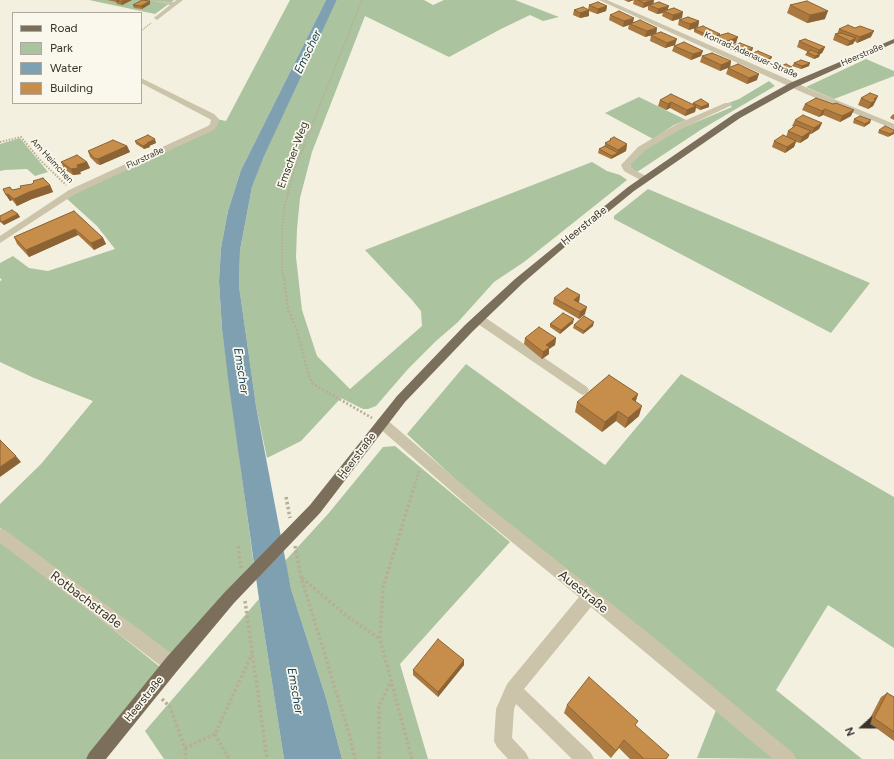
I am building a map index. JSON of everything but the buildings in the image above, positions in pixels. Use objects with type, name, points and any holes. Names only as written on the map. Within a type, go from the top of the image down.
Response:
[{"type":"main road","name":"Heerstraße","points":[[95,759],[172,664],[229,598],[315,509],[382,423],[420,378],[479,319],[556,249],[645,179],[737,116],[793,85],[894,41]]},
{"type":"street","points":[[151,0],[178,2]]},
{"type":"street","name":"Konrad-Adenauer-Straße","points":[[602,0],[793,85],[894,127]]},
{"type":"street","points":[[157,18],[178,2]]},
{"type":"street","name":"Flurstraße","points":[[0,240],[72,192],[211,128],[214,124],[215,119],[211,116],[142,81]]},
{"type":"street","points":[[645,179],[628,171],[625,165],[641,149],[680,126],[728,105]]},
{"type":"street","points":[[479,319],[584,390]]},
{"type":"street","name":"Auestraße","points":[[382,423],[479,507],[786,759]]},
{"type":"street","name":"Rotbachstraße","points":[[0,535],[172,664]]},
{"type":"street","points":[[520,759],[503,741],[506,709],[513,690],[589,597]]},
{"type":"street","points":[[513,690],[585,759]]},
{"type":"path","name":"Emscher-Weg","points":[[362,0],[295,167],[284,215],[282,269],[288,309],[297,331],[309,376],[313,384],[382,423]]},
{"type":"path","points":[[142,30],[157,18]]},
{"type":"path","name":"Am Heimchen","points":[[0,142],[15,137],[21,137],[40,160],[51,169],[72,192]]},
{"type":"path","points":[[412,759],[380,639],[383,588],[420,470],[428,463]]},
{"type":"path","points":[[286,496],[292,526]]},
{"type":"path","points":[[294,540],[301,577],[350,737],[355,759]]},
{"type":"path","points":[[238,546],[242,576]]},
{"type":"path","points":[[301,577],[348,617],[380,639]]},
{"type":"path","points":[[245,599],[267,759]]},
{"type":"path","points":[[184,748],[215,734],[252,653]]},
{"type":"path","points":[[379,759],[379,706],[391,681]]},
{"type":"path","points":[[152,689],[170,707],[184,748],[186,759]]},
{"type":"path","points":[[215,734],[229,759]]},
{"type":"green space","points":[[89,0],[174,0],[155,14]]},
{"type":"green space","points":[[290,0],[326,0],[241,170],[228,211],[221,248],[219,281],[222,329],[254,566],[171,657],[0,528],[0,504],[41,464],[93,401],[34,378],[0,362],[0,281],[2,280],[0,278],[0,263],[13,256],[29,268],[48,271],[115,249],[97,226],[66,198],[212,128],[216,119],[226,121]]},
{"type":"green space","points":[[337,0],[424,0],[433,5],[444,0],[515,0],[559,17],[543,21],[530,15],[449,57],[365,16],[312,152],[300,198],[297,229],[296,257],[302,310],[317,356],[350,389],[422,326],[421,311],[365,250],[592,162],[607,171],[620,175],[627,180],[524,262],[494,282],[458,322],[436,341],[408,369],[376,406],[363,409],[341,398],[301,441],[267,458],[256,406],[239,286],[240,250],[252,187],[264,155]]},
{"type":"green space","points":[[866,59],[894,71],[894,76],[834,99],[806,87]]},
{"type":"green space","points":[[769,81],[775,86],[702,129],[637,172],[631,168],[630,164],[649,146],[675,131],[732,107],[728,103],[739,99]]},
{"type":"green space","points":[[639,97],[686,120],[674,125],[653,139],[605,113]]},
{"type":"green space","points":[[20,138],[48,172],[35,176],[27,169],[0,171],[0,144]]},
{"type":"green space","points":[[648,189],[870,283],[831,333],[614,219],[614,216]]},
{"type":"green space","points":[[466,364],[605,465],[681,374],[894,497],[894,648],[828,605],[776,690],[862,759],[795,759],[483,505],[407,434]]},
{"type":"green space","points":[[395,446],[510,542],[400,664],[428,759],[342,759],[326,698],[291,589],[285,561],[328,514],[383,447]]},
{"type":"green space","points":[[0,539],[160,667],[86,759],[0,759]]},
{"type":"green space","points":[[259,599],[284,759],[164,759],[145,731]]},
{"type":"green space","points":[[716,710],[784,759],[697,758]]},
{"type":"water","name":"Emscher","points":[[326,0],[337,0],[264,156],[252,187],[240,250],[239,286],[256,406],[291,589],[326,698],[342,759],[284,759],[259,599],[229,386],[222,329],[219,281],[221,248],[228,211],[241,170]]}]
